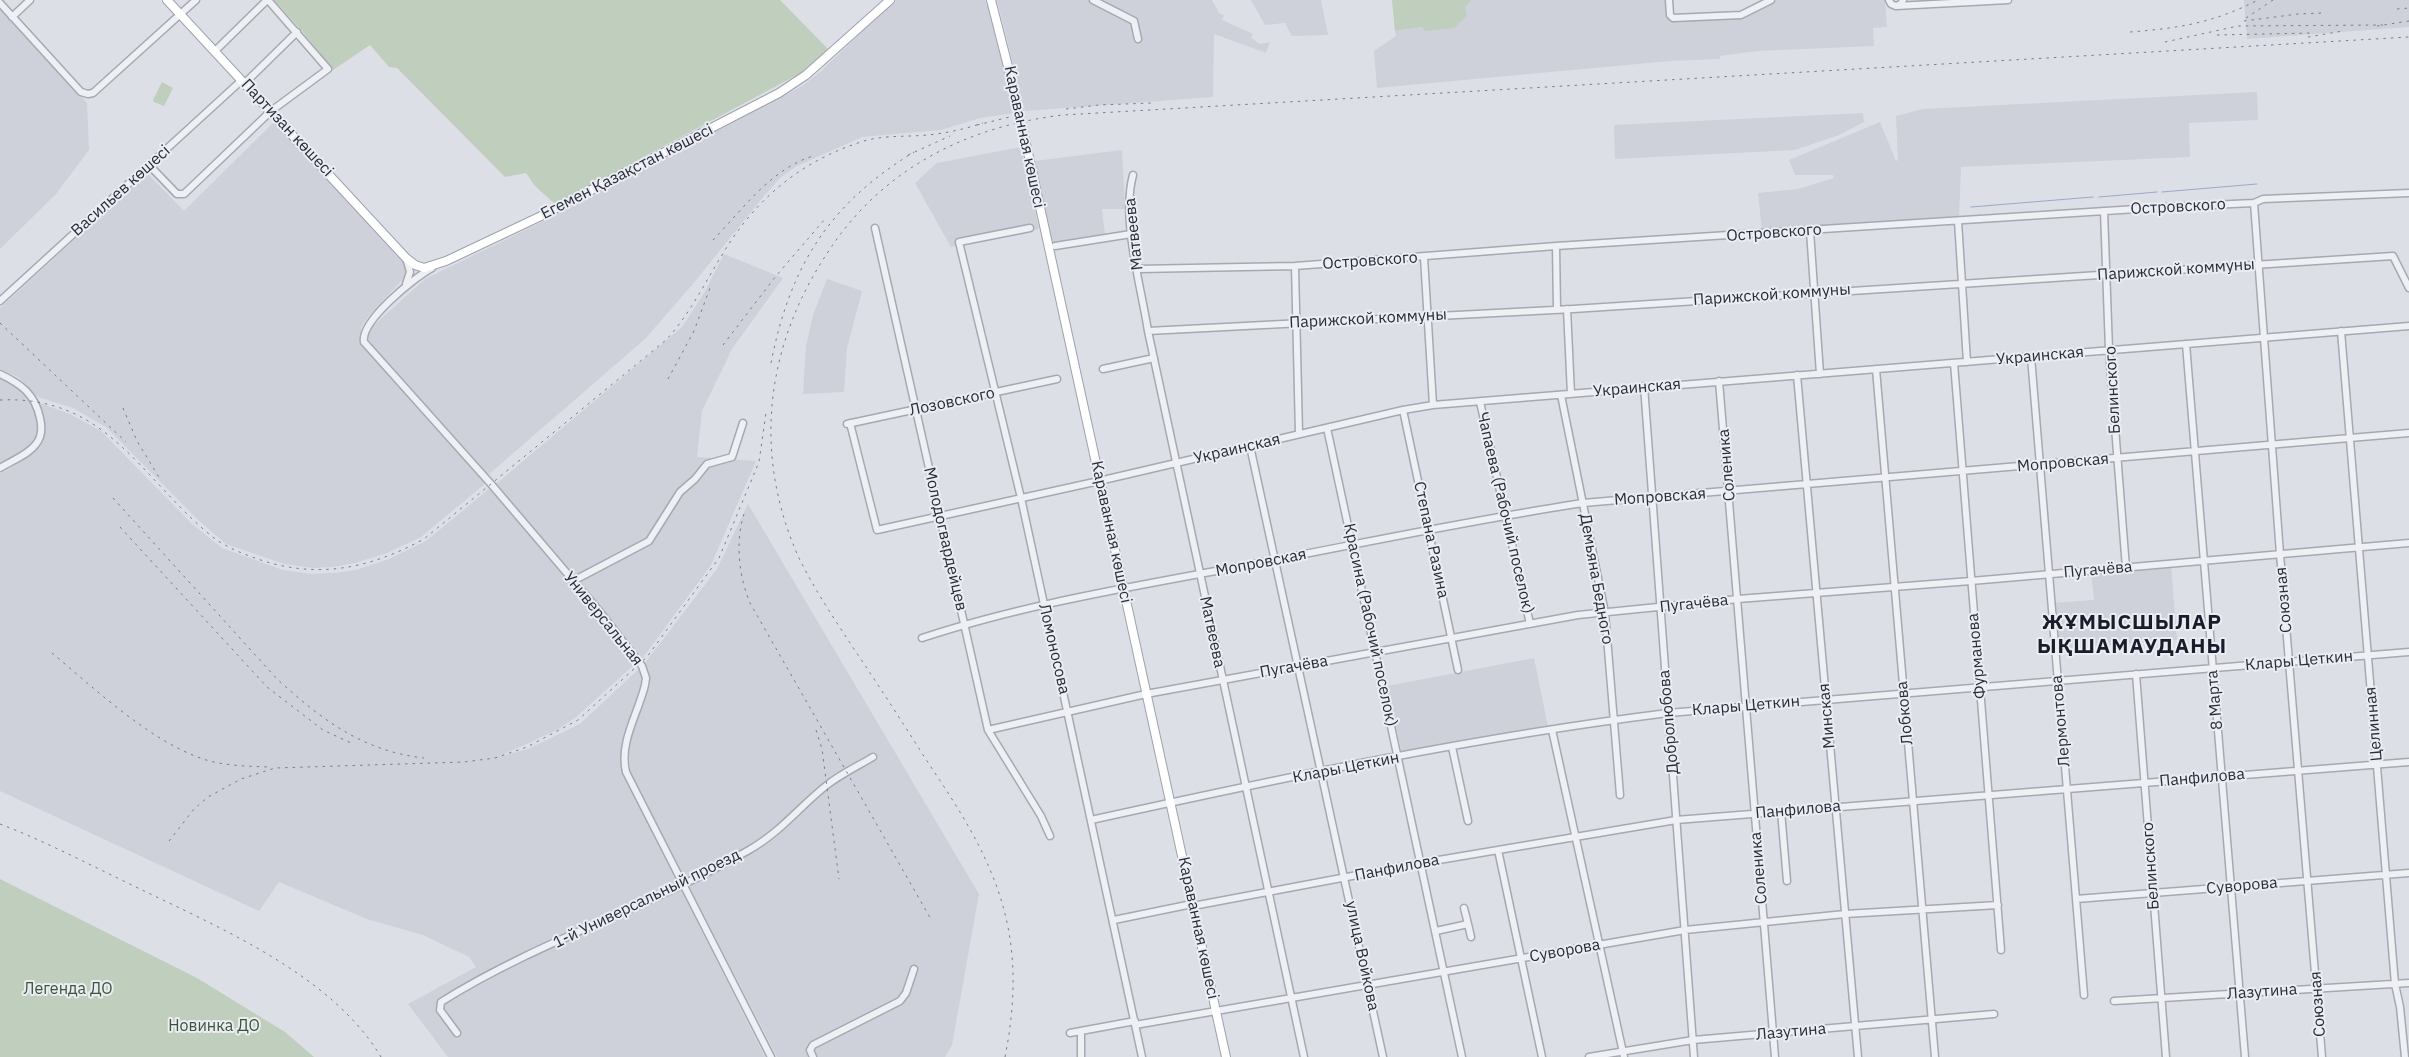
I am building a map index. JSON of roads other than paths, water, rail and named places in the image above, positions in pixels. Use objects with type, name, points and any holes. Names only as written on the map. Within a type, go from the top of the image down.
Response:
[{"type":"main road","name":"Партизан көшесі","points":[[167,0],[406,258]]},
{"type":"main road","name":"Егемен Қазақстан көшесі","points":[[440,264],[539,217],[779,93],[806,76],[890,0]]},
{"type":"main road","name":"Караванная көшесі","points":[[992,3],[1031,166],[1226,1057]]},
{"type":"main road","points":[[406,258],[421,267],[440,264]]},
{"type":"street","points":[[12,17],[30,0]]},
{"type":"street","points":[[0,3],[81,92],[88,94],[93,93],[196,0]]},
{"type":"street","points":[[149,165],[175,193],[182,195],[271,111],[328,70],[268,0],[214,51]]},
{"type":"street","points":[[1093,0],[1134,21],[1138,39]]},
{"type":"street","points":[[1669,0],[1670,15],[1673,18],[1739,15],[1771,0]]},
{"type":"street","points":[[1889,0],[1891,4],[1896,6],[2008,0]]},
{"type":"street","points":[[1896,6],[1901,4],[1903,0]]},
{"type":"street","name":"Васильев көшесі","points":[[0,301],[297,32]]},
{"type":"street","name":"Матвеева","points":[[1133,175],[1129,196],[1131,234],[1148,331],[1178,463],[1200,574],[1304,1057]]},
{"type":"street","name":"Островского","points":[[1138,270],[1295,266],[1556,246],[2254,203],[2263,199],[2409,193]]},
{"type":"street","name":"Союзная","points":[[2254,203],[2280,554],[2309,881],[2322,1057]]},
{"type":"street","name":"Белинского","points":[[2104,211],[2108,274],[2109,350],[2126,568]]},
{"type":"street","points":[[1958,221],[1967,362]]},
{"type":"street","name":"Молодогвардейцев","points":[[875,228],[988,730],[1041,816],[1050,836]]},
{"type":"street","name":"Ломоносова","points":[[1030,228],[959,242],[1021,498],[1114,920],[1142,1057]]},
{"type":"street","points":[[1810,231],[1820,374]]},
{"type":"street","points":[[1055,246],[1131,234]]},
{"type":"street","points":[[1556,246],[1557,309]]},
{"type":"street","name":"Парижской коммуны","points":[[1148,331],[1567,309],[2392,256],[2409,288]]},
{"type":"street","points":[[1424,257],[1432,405]]},
{"type":"street","points":[[401,291],[410,274],[406,258]]},
{"type":"street","name":"Егемен Қазақстан көшесі","points":[[363,337],[370,322],[401,291],[423,273],[440,264]]},
{"type":"street","points":[[1295,266],[1299,434]]},
{"type":"street","points":[[1567,309],[1571,394]]},
{"type":"street","name":"Украинская","points":[[877,530],[1432,405],[1644,386],[1876,370],[2409,326]]},
{"type":"street","name":"Целинная","points":[[2342,331],[2395,984],[2400,1007],[2405,1057]]},
{"type":"street","name":"Универсальная","points":[[363,337],[369,349],[491,484],[573,581],[644,671],[645,685],[625,747],[624,764],[629,779],[771,1057]]},
{"type":"street","name":"8 Марта","points":[[2186,344],[2245,1057]]},
{"type":"street","name":"Лермонтова","points":[[2031,356],[2084,995]]},
{"type":"street","points":[[1103,369],[1154,358]]},
{"type":"street","name":"Фурманова","points":[[1954,363],[2001,950]]},
{"type":"street","name":"Лобкова","points":[[1876,370],[1935,1057]]},
{"type":"street","points":[[0,374],[21,385],[34,398],[41,429],[40,437],[32,449],[0,468]]},
{"type":"street","name":"Минская","points":[[1796,375],[1858,1057]]},
{"type":"street","name":"Лозовского","points":[[877,530],[849,423],[1057,379]]},
{"type":"street","name":"Соленика","points":[[1719,381],[1730,492],[1775,1057]]},
{"type":"street","name":"Добролюбова","points":[[1644,386],[1694,1057]]},
{"type":"street","name":"Демьяна Бедного","points":[[1561,394],[1605,613],[1620,795]]},
{"type":"street","name":"Чапаева (Рабочий поселок)","points":[[1480,402],[1530,624]]},
{"type":"street","name":"Степана Разина","points":[[1403,410],[1458,670]]},
{"type":"street","points":[[573,581],[649,541],[680,492],[695,479],[707,464],[732,457],[743,423]]},
{"type":"street","name":"Красина (Рабочий поселок)","points":[[1327,428],[1462,1057]]},
{"type":"street","name":"Мопровская","points":[[922,638],[965,624],[1123,588],[1505,515],[1583,503],[2409,434]]},
{"type":"street","name":"улица Войкова","points":[[1250,446],[1277,560],[1383,1057]]},
{"type":"street","name":"Пугачёва","points":[[988,730],[1146,694],[1530,624],[1605,613],[1738,599],[1971,582],[2409,543]]},
{"type":"street","name":"Клары Цеткин","points":[[1091,820],[1170,802],[1398,757],[1552,730],[1668,713],[2409,652]]},
{"type":"street","name":"Белинского","points":[[2136,674],[2166,1057]]},
{"type":"street","points":[[1552,730],[1623,1054]]},
{"type":"street","points":[[1452,747],[1468,821]]},
{"type":"street","name":"1-й Универсальный проезд","points":[[457,1033],[440,1010],[441,1002],[486,975],[682,884],[751,849],[790,820],[827,785],[873,757]]},
{"type":"street","name":"Панфилова","points":[[1114,920],[1421,863],[1676,820],[2409,762]]},
{"type":"street","points":[[1781,811],[1787,882]]},
{"type":"street","points":[[1498,850],[1542,1057]]},
{"type":"street","name":"Суворова","points":[[2076,899],[2409,873]]},
{"type":"street","name":"Суворова","points":[[1070,1033],[1216,1012],[1685,930],[1845,914],[1998,905]]},
{"type":"street","points":[[1464,908],[1471,937]]},
{"type":"street","points":[[1436,931],[1468,924]]},
{"type":"street","points":[[813,1057],[810,1050],[813,1045],[900,1001],[906,993],[914,968]]},
{"type":"street","name":"Лазутина","points":[[2114,1001],[2409,983]]},
{"type":"street","name":"Лазутина","points":[[1589,1057],[1623,1054],[1693,1040],[1994,1014]]},
{"type":"street","points":[[1081,1031],[1081,1057]]},
{"type":"waterway","points":[[2162,192],[2257,184]]},
{"type":"waterway","points":[[2099,197],[2157,192]]},
{"type":"waterway","points":[[1971,207],[2093,197]]},
{"type":"railway","points":[[2130,32],[2165,29],[2196,23],[2226,14],[2258,0]]},
{"type":"railway","points":[[2246,18],[2273,0]]},
{"type":"railway","points":[[2397,9],[2409,8]]},
{"type":"railway","points":[[2244,21],[2322,13]]},
{"type":"railway","points":[[2377,26],[2409,21]]},
{"type":"railway","points":[[2165,42],[2238,26],[2383,25]]},
{"type":"railway","points":[[2308,37],[2343,31]]},
{"type":"railway","points":[[2217,35],[2312,33]]},
{"type":"railway","points":[[1005,1057],[1011,1022],[1013,988],[1012,953],[1006,918],[992,875],[962,815],[810,579],[798,556],[783,516],[774,476],[771,436],[773,396],[780,357],[793,319],[810,282],[832,246],[854,218],[878,194],[904,173],[932,155],[963,140],[995,129],[1063,115],[2409,37]]},
{"type":"railway","points":[[1066,109],[1099,105],[1152,103]]},
{"type":"railway","points":[[977,125],[1018,115]]},
{"type":"railway","points":[[0,400],[36,402],[67,411],[94,425],[118,443],[209,534],[235,550],[275,564],[297,568],[319,570],[361,564],[403,550],[424,539],[666,340],[690,309],[722,255],[749,216],[782,184],[820,159],[864,141],[887,137],[942,133],[983,123]]},
{"type":"railway","points":[[908,155],[950,136]]},
{"type":"railway","points":[[771,363],[789,296],[802,267],[818,241],[836,216],[858,193],[884,172],[914,152]]},
{"type":"railway","points":[[713,240],[758,191],[771,180],[784,170],[813,156]]},
{"type":"railway","points":[[723,345],[776,276],[825,219]]},
{"type":"railway","points":[[668,379],[694,331],[710,288]]},
{"type":"railway","points":[[0,323],[126,442]]},
{"type":"railway","points":[[123,408],[137,441],[160,479]]},
{"type":"railway","points":[[169,841],[194,809],[208,797],[241,779],[275,768],[464,762],[495,758],[527,747],[578,720],[647,657],[719,558],[759,462],[766,413]]},
{"type":"railway","points":[[113,498],[277,679],[293,694],[326,720],[362,740],[381,748],[424,758]]},
{"type":"railway","points":[[744,514],[739,548],[743,582],[750,603],[932,921]]},
{"type":"railway","points":[[120,527],[267,687],[323,730],[351,743]]},
{"type":"railway","points":[[52,653],[124,713],[163,740],[183,751],[219,763],[268,767]]},
{"type":"railway","points":[[816,730],[822,749],[839,879]]},
{"type":"railway","points":[[0,824],[52,846],[204,920],[272,957],[304,978],[334,1002],[360,1028],[381,1057]]},
{"type":"district","name":"ЖҰМЫСШЫЛАР ЫҚШАМАУДАНЫ","points":[[2132,635]]},
{"type":"park label","name":"Легенда ДО","points":[[68,989]]},
{"type":"park label","name":"Новинка ДО","points":[[214,1026]]}]
